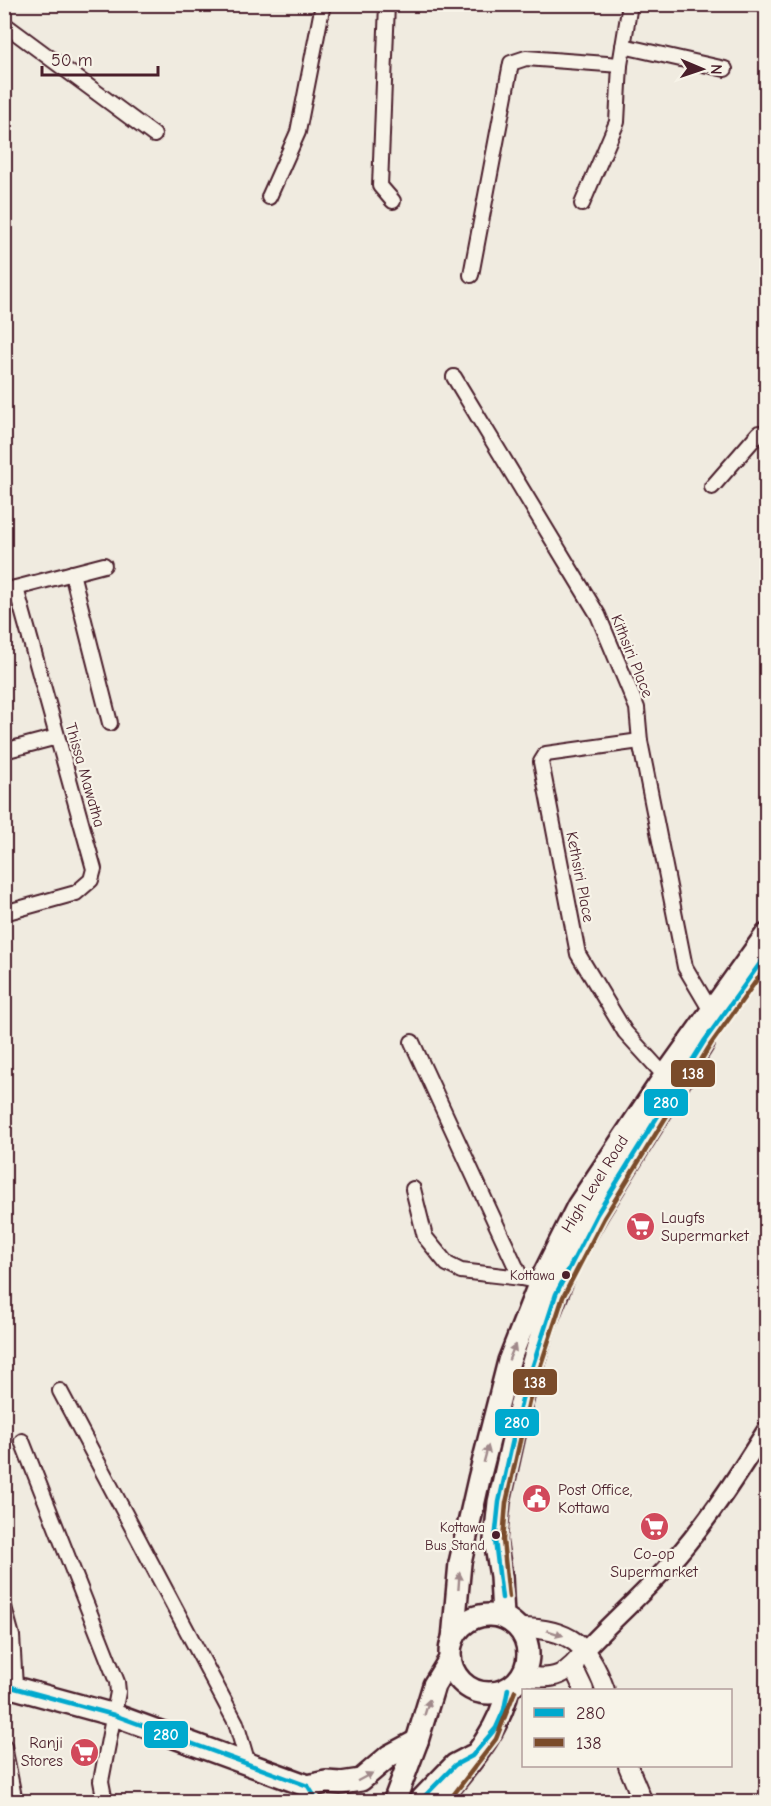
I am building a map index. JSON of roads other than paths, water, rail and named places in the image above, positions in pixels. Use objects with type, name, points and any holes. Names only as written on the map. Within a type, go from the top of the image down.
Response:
[{"type":"main road","name":"High Level Road","points":[[394,1802],[417,1741],[434,1685],[452,1649],[460,1563],[530,1280],[665,1076],[766,935]]},
{"type":"main road","name":"High Level Road","points":[[511,1623],[495,1540],[499,1502],[522,1398],[556,1294],[597,1214],[705,1040],[766,955]]},
{"type":"main road","points":[[586,1649],[573,1667],[557,1676],[540,1678],[496,1693],[471,1689],[461,1682],[452,1649],[459,1629],[479,1615],[551,1630],[586,1649],[605,1689]]},
{"type":"main road","points":[[438,1802],[496,1728],[528,1664],[529,1652],[511,1623]]},
{"type":"main road","points":[[573,1667],[584,1689]]},
{"type":"main road","points":[[10,1686],[114,1715],[313,1794],[326,1782],[341,1783],[361,1780],[389,1756],[417,1741]]},
{"type":"main road","points":[[419,1802],[455,1765],[472,1756]]},
{"type":"main road","points":[[628,1767],[644,1802]]},
{"type":"street","points":[[269,196],[298,132],[323,4]]},
{"type":"street","points":[[387,4],[380,186],[393,201]]},
{"type":"street","points":[[582,204],[617,122],[620,65],[630,4]]},
{"type":"street","points":[[4,24],[154,135]]},
{"type":"street","points":[[623,46],[725,69]]},
{"type":"street","points":[[471,275],[511,63],[526,58],[620,65]]},
{"type":"street","name":"Kithsiri Place","points":[[454,377],[598,615],[637,708],[640,741],[685,967],[711,1011]]},
{"type":"street","points":[[712,488],[759,433],[766,435]]},
{"type":"street","points":[[10,589],[104,565]]},
{"type":"street","points":[[72,573],[110,723]]},
{"type":"street","name":"Thissa Mawatha","points":[[4,913],[76,893],[91,880],[94,869],[57,737],[10,589]]},
{"type":"street","points":[[4,751],[57,737]]},
{"type":"street","name":"Kethsiri Place","points":[[640,741],[546,754],[541,762],[578,954],[625,1032],[665,1076]]},
{"type":"street","points":[[412,1042],[530,1280]]},
{"type":"street","points":[[413,1189],[424,1237],[447,1264],[461,1271],[530,1280]]},
{"type":"street","points":[[60,1391],[236,1723],[249,1767]]},
{"type":"street","points":[[586,1649],[643,1595],[679,1555],[716,1507],[766,1431]]},
{"type":"street","points":[[22,1441],[117,1682],[114,1715],[101,1781],[105,1802]]},
{"type":"street","points":[[4,1607],[12,1636],[10,1686]]},
{"type":"street","points":[[4,1746],[15,1802]]},
{"type":"place","name":"Laugfs Supermarket","points":[[640,1227]]},
{"type":"place","name":"Kottawa","points":[[566,1275]]},
{"type":"place","name":"Post Office, Kottawa","points":[[537,1499]]},
{"type":"place","name":"Co-op Supermarket","points":[[654,1526]]},
{"type":"place","name":"Kottawa Bus Stand","points":[[496,1535]]},
{"type":"place","name":"Ranji Stores","points":[[84,1752]]}]
